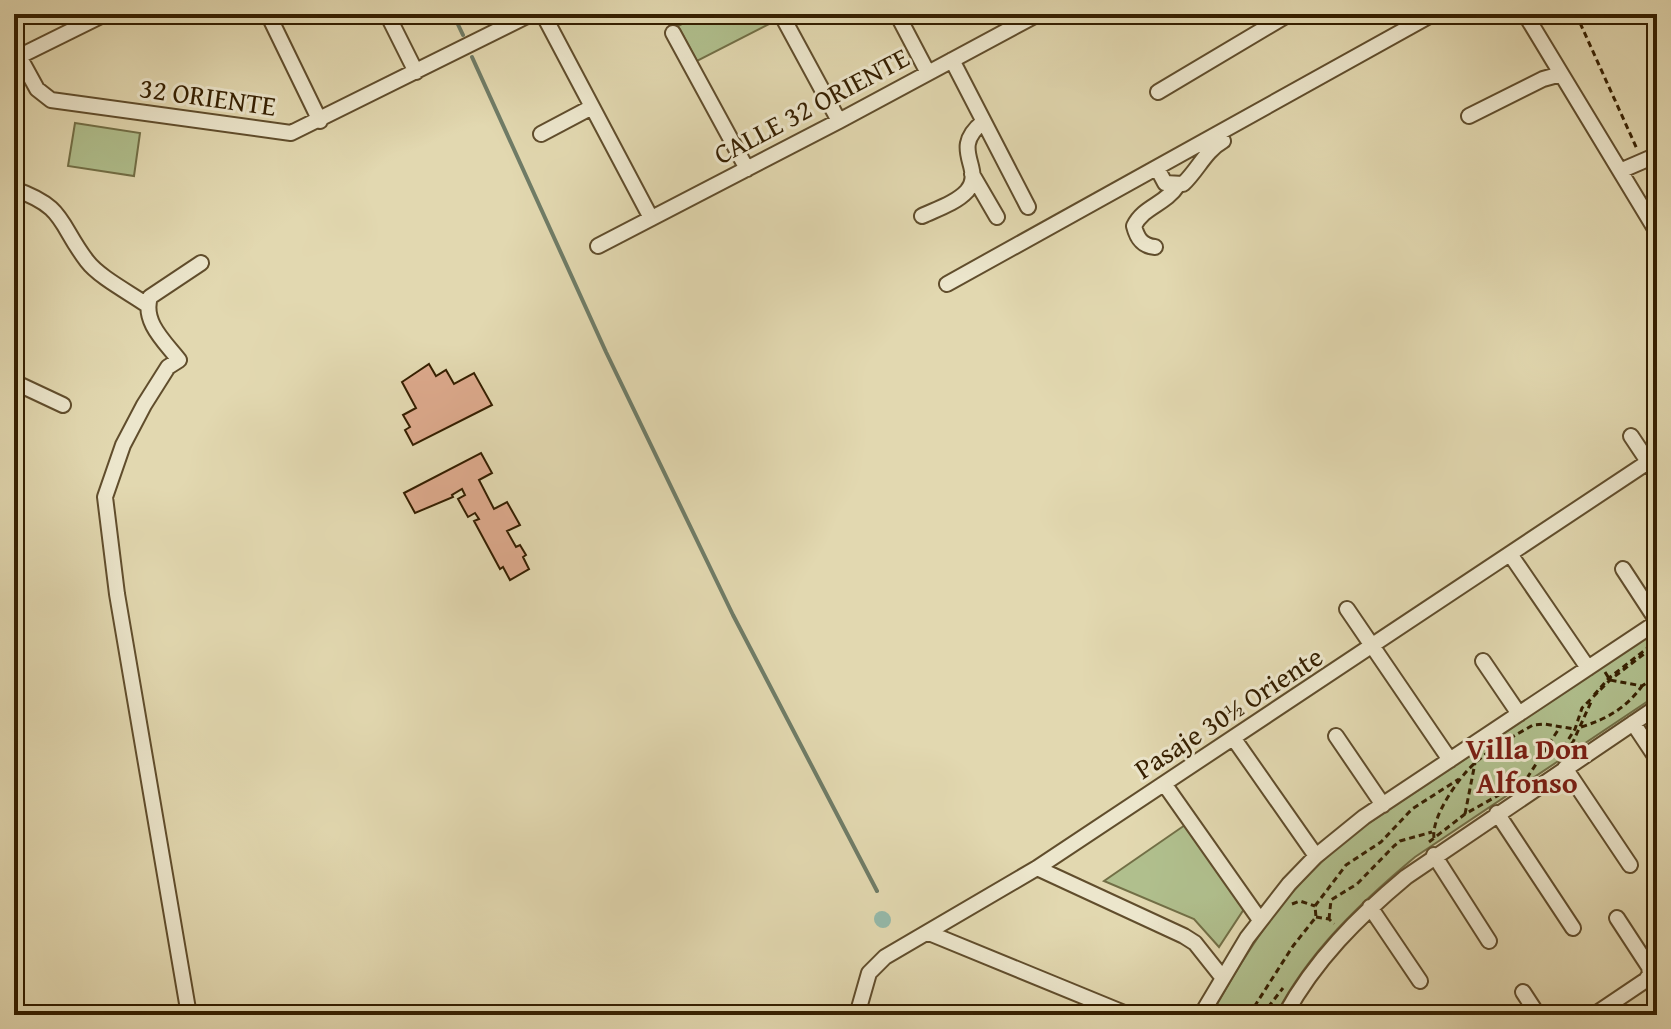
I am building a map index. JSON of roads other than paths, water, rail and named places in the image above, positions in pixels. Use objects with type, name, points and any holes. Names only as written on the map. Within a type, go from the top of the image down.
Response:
[{"type":"street","points":[[16,54],[105,14]]},
{"type":"street","points":[[268,14],[320,121]]},
{"type":"street","points":[[387,14],[416,72]]},
{"type":"street","name":"32 ORIENTE","points":[[16,54],[40,93],[58,102],[283,133],[297,131],[320,121],[531,14]]},
{"type":"street","points":[[543,14],[651,218]]},
{"type":"street","points":[[781,14],[839,121]]},
{"type":"street","points":[[897,14],[928,73]]},
{"type":"street","name":"CALLE 32 ORIENTE","points":[[598,246],[839,121],[952,60],[1021,18],[1038,14]]},
{"type":"street","points":[[1158,92],[1289,14]]},
{"type":"street","points":[[947,284],[1433,14]]},
{"type":"street","points":[[1525,14],[1657,232]]},
{"type":"street","points":[[673,33],[747,169]]},
{"type":"street","points":[[952,60],[1028,207]]},
{"type":"street","points":[[1155,247],[1139,240],[1134,226],[1139,216],[1166,201],[1178,185],[1196,170],[1209,148],[1330,82],[1335,68]]},
{"type":"street","points":[[1469,116],[1543,79],[1561,74]]},
{"type":"street","points":[[541,134],[592,107]]},
{"type":"street","points":[[983,122],[969,133],[966,143],[972,174],[997,217]]},
{"type":"street","points":[[1620,171],[1650,158]]},
{"type":"street","points":[[1157,168],[1165,183],[1178,185]]},
{"type":"street","points":[[922,216],[957,200],[969,188],[972,174]]},
{"type":"street","points":[[14,189],[47,204],[66,225],[88,264],[147,305]]},
{"type":"street","points":[[189,1015],[117,594],[105,497],[123,445],[144,405],[168,367],[179,360],[148,317],[150,297],[201,263]]},
{"type":"street","points":[[14,382],[63,405]]},
{"type":"street","points":[[1631,436],[1653,468]]},
{"type":"street","name":"Pasaje 30½ Oriente","points":[[857,1015],[869,973],[876,964],[1037,868],[1510,554],[1653,468]]},
{"type":"street","points":[[1510,554],[1588,668]]},
{"type":"street","points":[[1201,1015],[1260,920],[1316,856],[1383,805],[1657,622],[1623,569]]},
{"type":"street","points":[[1347,609],[1450,760]]},
{"type":"street","points":[[1483,661],[1519,714]]},
{"type":"street","points":[[1285,1015],[1323,958],[1370,907],[1434,855],[1497,813],[1559,765],[1657,707]]},
{"type":"street","points":[[1633,723],[1657,759]]},
{"type":"street","points":[[1336,736],[1383,805]]},
{"type":"street","points":[[1234,739],[1316,856]]},
{"type":"street","points":[[1559,765],[1630,865]]},
{"type":"street","points":[[1165,785],[1260,920]]},
{"type":"street","points":[[1497,813],[1573,928]]},
{"type":"street","points":[[1434,855],[1489,941]]},
{"type":"street","points":[[1037,868],[1190,939],[1222,977]]},
{"type":"street","points":[[1370,907],[1420,981]]},
{"type":"street","points":[[1594,1015],[1615,1009],[1650,974],[1649,967],[1617,918]]},
{"type":"street","points":[[929,933],[1129,1015]]},
{"type":"street","points":[[1523,992],[1538,1015]]},
{"type":"waterway","points":[[453,14],[463,35]]},
{"type":"waterway","points":[[472,57],[606,352],[733,615],[877,891]]},
{"type":"district","name":"Villa Don Alfonso","points":[[1527,765]]}]
